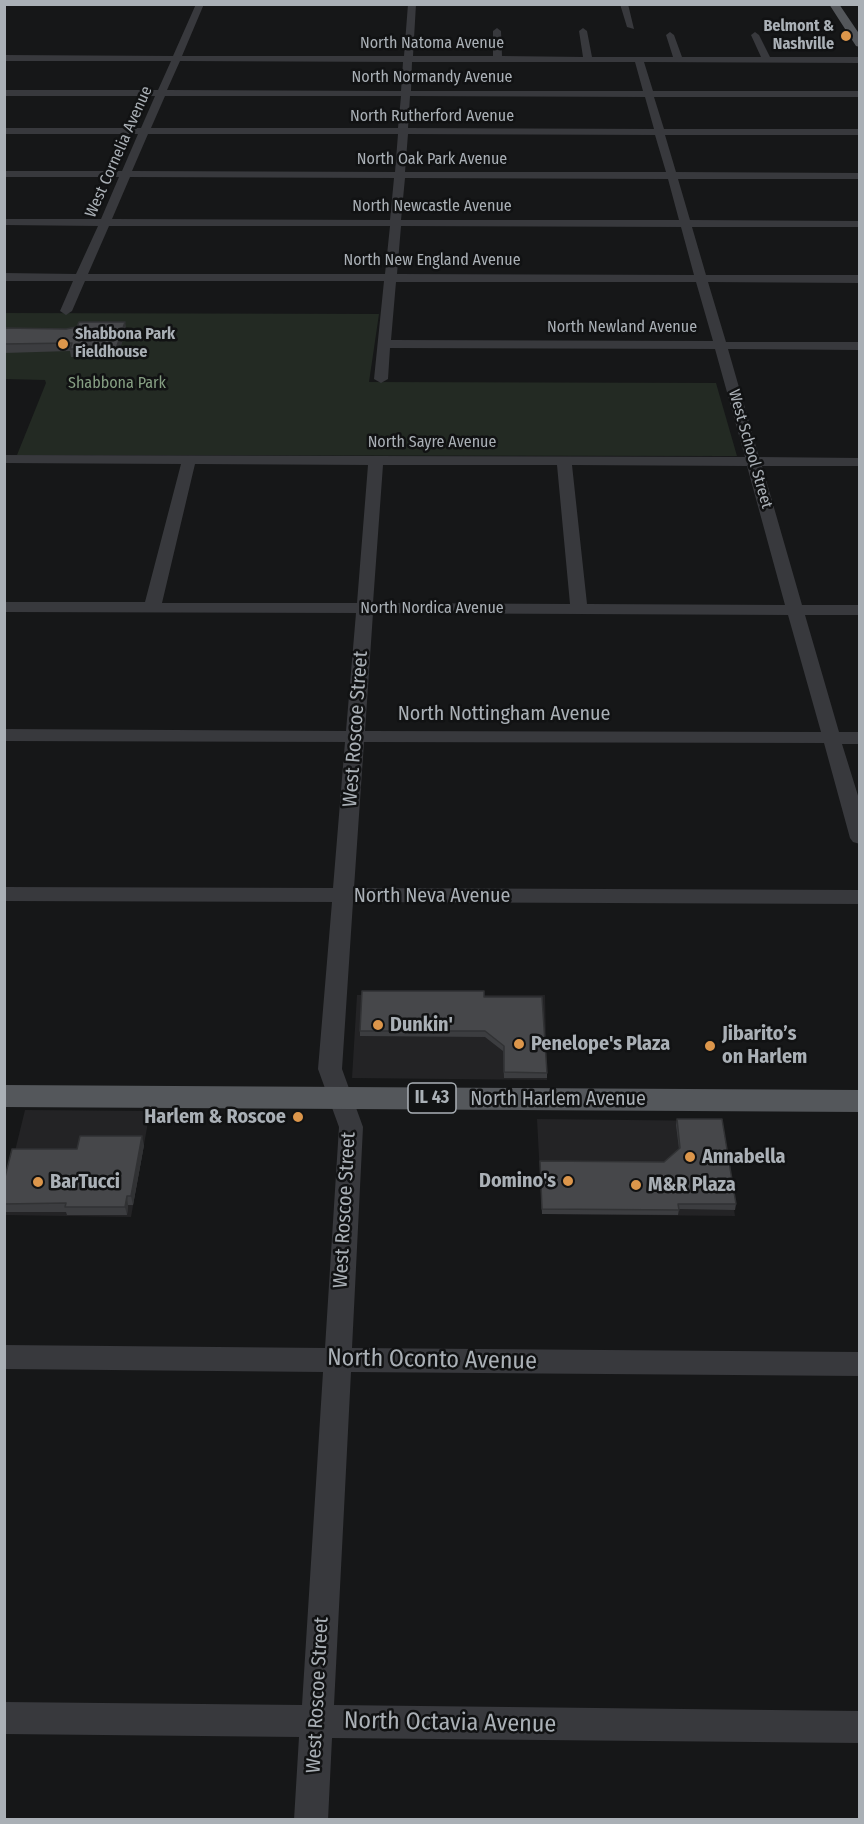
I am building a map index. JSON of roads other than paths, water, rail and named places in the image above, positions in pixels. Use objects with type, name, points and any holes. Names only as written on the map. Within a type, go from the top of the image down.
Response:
[{"type":"main road","points":[[834,4],[854,27],[860,44]]},
{"type":"main road","name":"North Harlem Avenue","points":[[4,1096],[860,1101]]},
{"type":"street","name":"West Cornelia Avenue","points":[[66,311],[200,4]]},
{"type":"street","points":[[381,379],[400,175],[412,4]]},
{"type":"street","points":[[624,4],[631,27]]},
{"type":"street","points":[[497,31],[498,59]]},
{"type":"street","points":[[583,31],[588,59]]},
{"type":"street","points":[[670,35],[679,60]]},
{"type":"street","points":[[755,35],[767,60]]},
{"type":"street","name":"North Natoma Avenue","points":[[4,58],[860,60]]},
{"type":"street","name":"West School Street","points":[[639,60],[860,838]]},
{"type":"street","name":"North Normandy Avenue","points":[[4,93],[860,94]]},
{"type":"street","name":"North Rutherford Avenue","points":[[4,131],[860,132]]},
{"type":"street","name":"North Oak Park Avenue","points":[[4,174],[860,176]]},
{"type":"street","name":"North Newcastle Avenue","points":[[4,222],[860,224]]},
{"type":"street","name":"North New England Avenue","points":[[4,277],[860,279]]},
{"type":"street","name":"North Newland Avenue","points":[[385,344],[860,346]]},
{"type":"street","name":"North Sayre Avenue","points":[[4,459],[860,462]]},
{"type":"street","points":[[152,608],[189,460]]},
{"type":"street","name":"West Roscoe Street","points":[[310,1820],[351,1127],[330,1069],[376,460]]},
{"type":"street","points":[[564,461],[579,609]]},
{"type":"street","name":"North Nordica Avenue","points":[[4,607],[860,610]]},
{"type":"street","name":"North Nottingham Avenue","points":[[4,735],[860,738]]},
{"type":"street","name":"North Neva Avenue","points":[[4,894],[860,897]]},
{"type":"street","name":"North Oconto Avenue","points":[[4,1357],[860,1364]]},
{"type":"street","name":"North Octavia Avenue","points":[[4,1718],[860,1727]]},
{"type":"place","name":"Belmont & Nashville","points":[[846,36]]},
{"type":"place","name":"Shabbona Park Fieldhouse","points":[[63,344]]},
{"type":"place","name":"Dunkin'","points":[[378,1025]]},
{"type":"place","name":"Penelope's Plaza","points":[[519,1044]]},
{"type":"place","name":"Jibarito’s on Harlem","points":[[710,1046]]},
{"type":"place","name":"Harlem & Roscoe","points":[[298,1117]]},
{"type":"place","name":"Annabella","points":[[690,1157]]},
{"type":"place","name":"Domino's","points":[[568,1181]]},
{"type":"place","name":"BarTucci","points":[[38,1182]]},
{"type":"place","name":"M&R Plaza","points":[[636,1185]]},
{"type":"park label","name":"Shabbona Park","points":[[117,384]]}]
